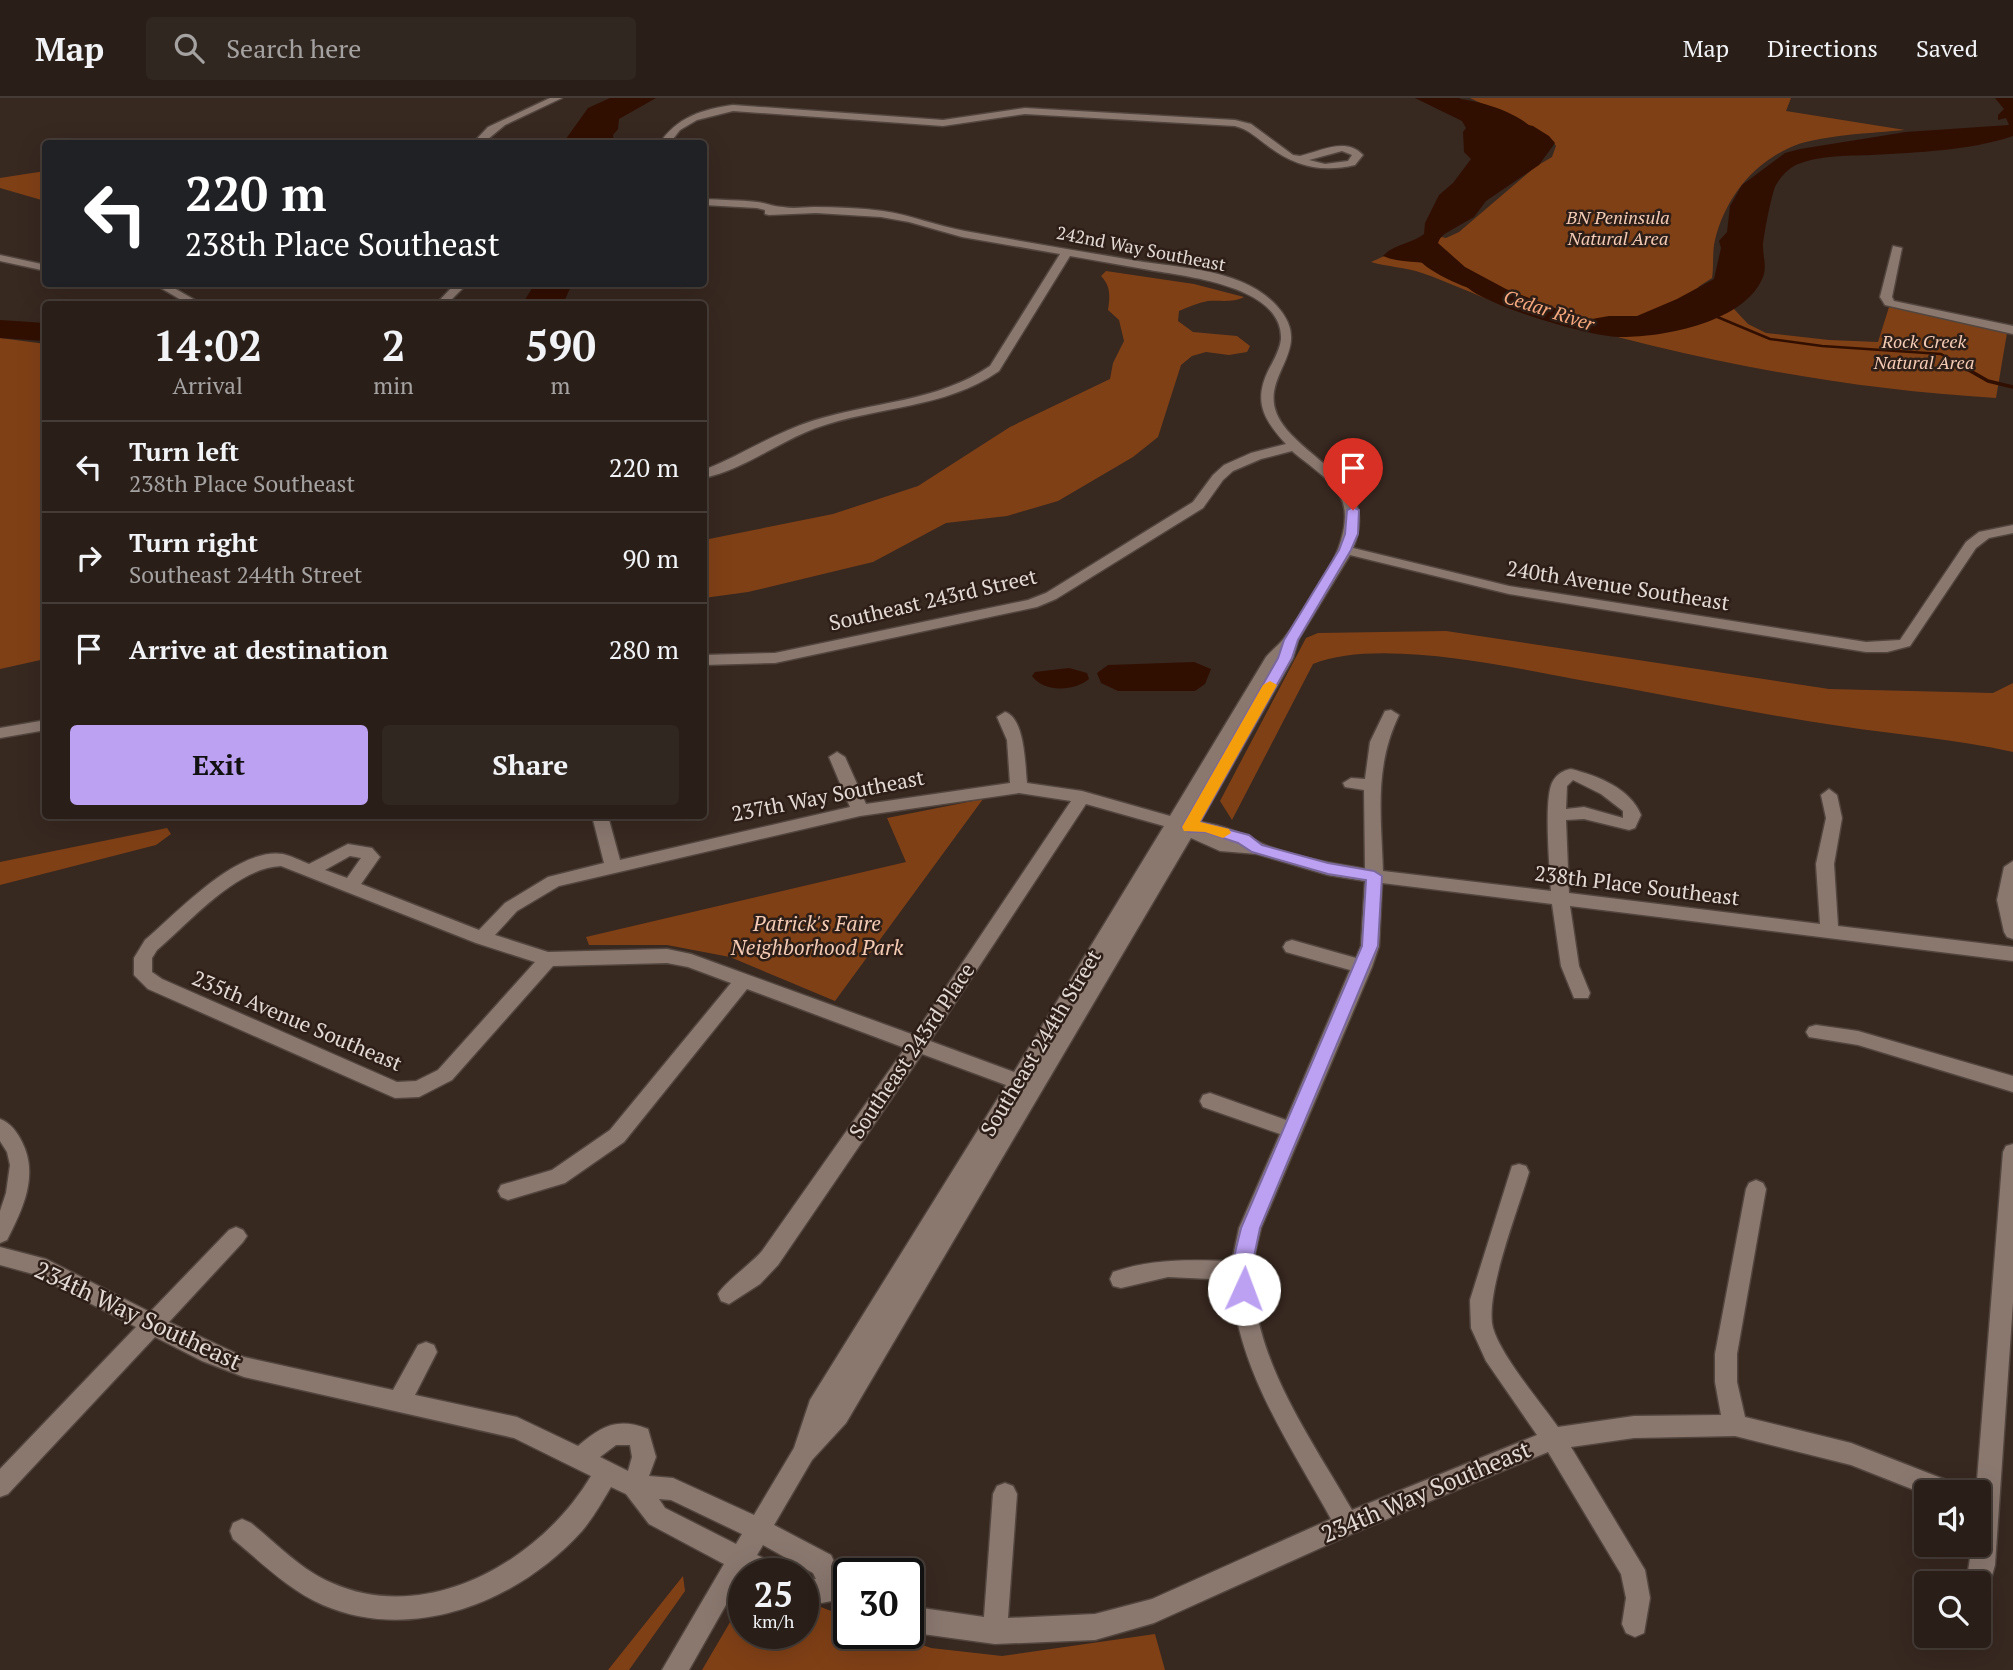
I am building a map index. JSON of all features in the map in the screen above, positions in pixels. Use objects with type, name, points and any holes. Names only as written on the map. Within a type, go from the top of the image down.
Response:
[{"type":"street","points":[[481,140],[492,128],[540,109],[557,98]]},
{"type":"street","points":[[666,140],[669,134],[699,115],[733,108],[943,123],[1026,111],[1241,123],[1258,133],[1283,155],[1300,159]]},
{"type":"street","points":[[707,202],[757,205],[783,211]]},
{"type":"street","name":"242nd Way Southeast","points":[[769,212],[895,215],[958,234],[1212,278],[1253,293],[1268,303],[1285,325],[1288,337],[1266,390],[1265,401],[1270,415],[1295,446],[1342,487],[1348,496]]},
{"type":"street","points":[[1897,248],[1886,297],[1889,303],[2013,330]]},
{"type":"street","points":[[707,473],[810,425],[836,416],[954,390],[986,377],[995,368],[1067,252]]},
{"type":"street","points":[[0,258],[42,267]]},
{"type":"street","points":[[166,287],[191,301]]},
{"type":"street","points":[[444,301],[458,287]]},
{"type":"street","name":"Southeast 243rd Street","points":[[707,660],[775,658],[1032,604],[1051,596],[1198,505],[1209,496],[1219,475],[1232,467],[1295,446]]},
{"type":"street","name":"Southeast 244th Street","points":[[741,1558],[804,1452],[818,1407],[1026,1085],[1285,658],[1291,640],[1345,550],[1353,520],[1348,496]]},
{"type":"street","name":"240th Avenue Southeast","points":[[1345,550],[1509,590],[1866,647],[1887,647],[1905,643],[1971,545],[1984,535],[2013,529]]},
{"type":"street","points":[[1347,1524],[1261,1363],[1248,1327],[1241,1271],[1250,1228],[1370,946],[1374,876],[1372,785],[1378,742],[1391,715]]},
{"type":"street","points":[[1005,716],[1015,740],[1018,787]]},
{"type":"street","points":[[0,733],[42,726]]},
{"type":"street","points":[[837,757],[860,810]]},
{"type":"street","points":[[1351,783],[1372,785]]},
{"type":"street","name":"237th Way Southeast","points":[[482,938],[525,896],[554,881],[613,866],[860,810],[1018,787],[1082,797]]},
{"type":"street","points":[[1829,795],[1834,818],[1825,864],[1829,933]]},
{"type":"street","name":"238th Place Southeast","points":[[1082,797],[1182,825],[1198,838],[1239,849],[1257,848],[1328,869],[2013,954]]},
{"type":"street","name":"Southeast 243rd Place","points":[[729,1294],[752,1277],[770,1258],[918,1044],[1082,797]]},
{"type":"street","points":[[1557,815],[1560,899],[1570,966],[1581,993]]},
{"type":"street","points":[[601,819],[613,866]]},
{"type":"street","points":[[309,871],[348,850],[366,852],[371,857],[350,887]]},
{"type":"street","name":"235th Avenue Southeast","points":[[309,871],[282,860],[263,861],[236,873],[151,945],[141,966],[147,980],[381,1087],[395,1090],[419,1088],[445,1075],[548,959]]},
{"type":"street","points":[[2013,867],[2006,900],[2013,932]]},
{"type":"street","points":[[309,871],[482,938],[548,959],[667,956],[691,961],[1026,1085]]},
{"type":"street","points":[[1292,947],[1363,967]]},
{"type":"street","points":[[508,1191],[558,1177],[617,1136],[745,979]]},
{"type":"street","points":[[1816,1032],[1858,1038],[2013,1084]]},
{"type":"street","points":[[1210,1101],[1291,1130]]},
{"type":"street","points":[[0,1127],[7,1133],[20,1156],[22,1171],[17,1198],[0,1234]]},
{"type":"street","points":[[1985,1480],[2013,1152]]},
{"type":"street","points":[[1519,1172],[1480,1300],[1482,1328],[1494,1354],[1553,1439],[1633,1570],[1638,1598],[1635,1624]]},
{"type":"street","points":[[1735,1425],[1726,1382],[1726,1354],[1756,1189]]},
{"type":"street","points":[[0,1486],[236,1236]]},
{"type":"street","name":"234th Way Southeast","points":[[0,1256],[38,1266],[152,1325],[244,1367],[517,1428],[634,1486],[657,1516],[734,1558]]},
{"type":"street","points":[[1121,1279],[1168,1268],[1241,1271]]},
{"type":"street","points":[[399,1401],[426,1352]]},
{"type":"street","name":"234th Way Southeast","points":[[924,1621],[995,1631],[1095,1627],[1154,1611],[1347,1524],[1553,1439],[1634,1427],[1735,1425],[1852,1454],[1918,1480]]},
{"type":"street","points":[[581,1459],[616,1432],[627,1431],[640,1437],[644,1457],[634,1486]]},
{"type":"street","points":[[242,1531],[314,1587],[333,1597],[377,1609],[423,1607],[447,1603],[481,1591],[512,1573],[570,1527],[607,1471]]},
{"type":"street","name":"234th Way Southeast","points":[[634,1486],[673,1489],[758,1529],[822,1564],[833,1580]]},
{"type":"street","points":[[995,1631],[1005,1494]]},
{"type":"street","name":"Southeast 244th Street","points":[[675,1670],[728,1580]]},
{"type":"green space","name":"BN Peninsula Natural Area","points":[[1470,98],[1791,98],[1786,111],[1905,130],[1814,140],[1789,148],[1762,164],[1741,186],[1725,211],[1715,240],[1712,278],[1698,287],[1733,308],[1748,324],[1766,333],[1878,342],[1890,304],[2008,327],[1996,398],[1869,386],[1684,353],[1563,322],[1492,300],[1422,273],[1371,262],[1431,235],[1446,238],[1459,232],[1535,167],[1552,157],[1556,146],[1541,132]]},
{"type":"green space","points":[[42,171],[42,200],[0,188],[0,178]]},
{"type":"green space","points":[[1106,271],[1194,284],[1244,297],[1193,305],[1179,311],[1178,321],[1193,332],[1237,336],[1250,346],[1247,352],[1229,355],[1206,352],[1192,356],[1181,365],[1158,437],[1133,457],[1058,501],[1007,516],[946,523],[873,562],[748,592],[707,598],[707,539],[833,514],[918,486],[1010,427],[1110,379],[1113,363],[1124,341],[1119,320],[1108,310],[1109,292],[1101,276]]},
{"type":"green space","points":[[0,338],[42,343],[42,660],[0,669]]},
{"type":"green space","points":[[1446,631],[1829,689],[1993,693],[2013,683],[2013,752],[1773,715],[1478,662],[1406,654],[1371,654],[1340,657],[1313,664],[1232,820],[1220,801],[1306,638],[1318,633]]},
{"type":"green space","name":"Patrick's Faire Neighborhood Park","points":[[983,799],[835,1001],[730,957],[667,945],[589,945],[586,937],[906,862],[887,818]]},
{"type":"green space","points":[[167,828],[171,834],[156,845],[0,885],[0,862]]},
{"type":"green space","points":[[683,1576],[685,1591],[629,1670],[608,1670]]},
{"type":"green space","points":[[819,1606],[833,1612],[833,1649],[924,1649],[924,1646],[1002,1656],[1155,1634],[1165,1670],[702,1670],[728,1626],[728,1649],[819,1649]]},
{"type":"water","points":[[610,98],[656,98],[619,119],[614,140],[565,140],[588,108]]},
{"type":"water","points":[[1415,98],[1459,98],[1496,118],[1533,126],[1555,143],[1539,165],[1486,201],[1474,217],[1441,236],[1438,243],[1465,267],[1506,289],[1586,320],[1609,316],[1637,316],[1714,279],[1721,248],[1719,241],[1727,232],[1730,206],[1742,185],[1785,153],[1906,132],[2009,125],[2006,118],[1998,120],[1998,115],[2004,109],[1995,98],[2013,98],[2013,136],[1961,148],[1832,157],[1794,166],[1781,177],[1774,189],[1763,241],[1764,273],[1753,293],[1739,306],[1700,325],[1656,335],[1618,337],[1521,313],[1484,298],[1439,266],[1383,256],[1424,234],[1425,223],[1439,195],[1453,183],[1471,159],[1464,152],[1463,132],[1466,128],[1462,121]]},
{"type":"water","points":[[533,287],[571,287],[564,301],[524,301]]},
{"type":"water","points":[[0,320],[42,323],[42,341],[0,338]]},
{"type":"water","points":[[1194,662],[1211,669],[1205,684],[1195,691],[1118,691],[1101,683],[1097,673],[1108,665]]},
{"type":"water","points":[[1069,668],[1087,673],[1089,679],[1068,688],[1052,688],[1037,682],[1032,676],[1035,672]]},
{"type":"waterway","name":"Cedar River","points":[[1454,98],[1509,119],[1534,136],[1537,147]]},
{"type":"waterway","name":"Cedar River","points":[[1436,233],[1427,242],[1427,257],[1439,268],[1488,289]]},
{"type":"waterway","points":[[1715,316],[1770,339],[1822,346],[1941,354],[1949,359]]},
{"type":"waterway","points":[[1946,357],[1988,381],[2013,387]]},
{"type":"slow traffic","points":[[1223,833],[1205,827],[1189,827],[1270,685]]},
{"type":"route","points":[[1244,1289],[1241,1271],[1250,1228],[1370,946],[1374,876],[1328,869],[1257,848],[1244,839],[1205,827],[1189,827],[1285,658],[1291,640],[1345,550],[1352,534],[1353,510]]},
{"type":"park label","name":"Rock Creek Natural Area","points":[[1924,352]]}]
